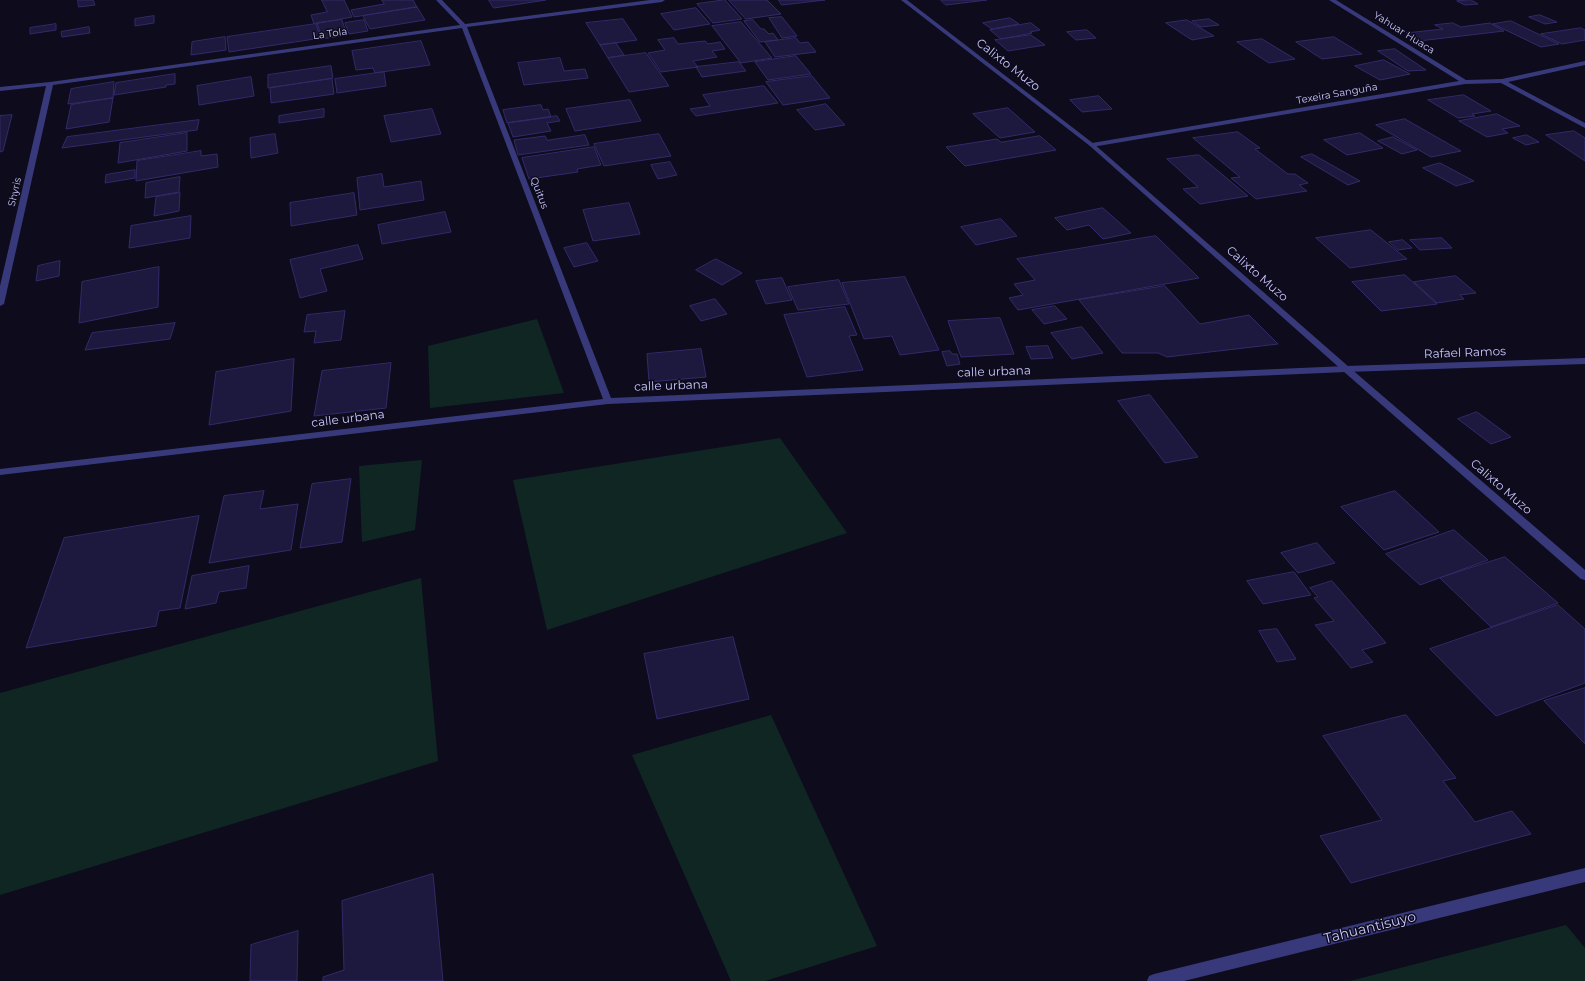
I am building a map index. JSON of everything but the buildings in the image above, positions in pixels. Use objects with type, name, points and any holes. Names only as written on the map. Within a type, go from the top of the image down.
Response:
[{"type":"street","name":"Quitus","points":[[439,0],[464,26],[608,401]]},
{"type":"street","name":"La Tola","points":[[0,89],[50,84],[662,0]]},
{"type":"street","name":"Calixto Muzo","points":[[904,0],[1092,145],[1346,369],[1585,576]]},
{"type":"street","name":"Yahuar Huaca","points":[[1332,0],[1465,82]]},
{"type":"street","name":"Texeira Sanguña","points":[[1092,145],[1465,82],[1502,81],[1585,63]]},
{"type":"street","points":[[1502,81],[1585,126]]},
{"type":"street","name":"Shyris","points":[[0,304],[50,84]]},
{"type":"street","name":"Rafael Ramos","points":[[1346,369],[1585,361]]},
{"type":"street","name":"calle urbana","points":[[0,472],[608,401],[1346,369]]},
{"type":"street","name":"Tahuantisuyo","points":[[1154,981],[1585,875]]},
{"type":"green space","points":[[537,319],[564,393],[430,408],[428,346]]},
{"type":"green space","points":[[780,438],[847,533],[547,630],[513,480]]},
{"type":"green space","points":[[422,460],[415,530],[362,542],[359,466]]},
{"type":"green space","points":[[421,578],[438,761],[0,895],[0,693]]},
{"type":"green space","points":[[771,715],[877,946],[765,981],[731,981],[632,755]]},
{"type":"green space","points":[[1566,925],[1585,948],[1585,981],[1350,981]]}]
